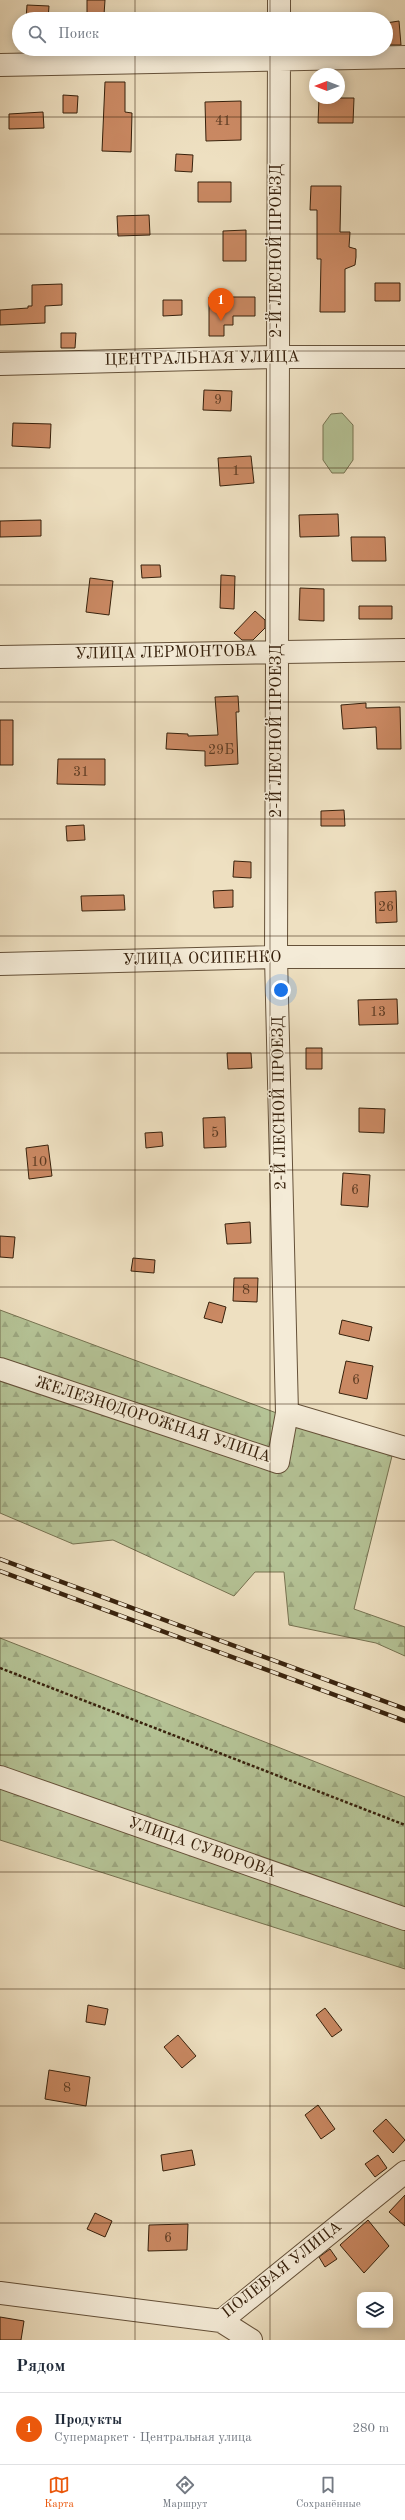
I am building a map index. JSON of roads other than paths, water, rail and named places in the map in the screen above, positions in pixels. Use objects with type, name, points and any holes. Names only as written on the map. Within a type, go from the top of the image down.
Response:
[{"type":"street","points":[[279,0],[279,12]]},
{"type":"street","points":[[0,65],[227,56]]},
{"type":"street","name":"2-Й ЛЕСНОЙ ПРОЕЗД","points":[[278,56],[276,357],[276,957],[286,1413]]},
{"type":"street","points":[[363,56],[405,57]]},
{"type":"street","name":"ЦЕНТРАЛЬНАЯ УЛИЦА","points":[[0,364],[276,357],[405,357]]},
{"type":"street","name":"УЛИЦА ЛЕРМОНТОВА","points":[[0,657],[277,651],[405,650]]},
{"type":"street","name":"УЛИЦА ОСИПЕНКО","points":[[0,964],[276,957],[405,957]]},
{"type":"street","name":"ЖЕЛЕЗНОДОРОЖНАЯ УЛИЦА","points":[[0,1369],[278,1462],[286,1413]]},
{"type":"street","points":[[286,1413],[405,1448]]},
{"type":"street","name":"УЛИЦА СУВОРОВА","points":[[0,1777],[405,1919]]},
{"type":"street","name":"ПОЛЕВАЯ УЛИЦА","points":[[0,2293],[221,2320],[405,2172]]},
{"type":"street","points":[[221,2320],[251,2340]]},
{"type":"railway","points":[[0,1559],[405,1709]]},
{"type":"railway","points":[[0,1571],[405,1721]]},
{"type":"place","name":"Продукты","points":[[221,321]]}]
